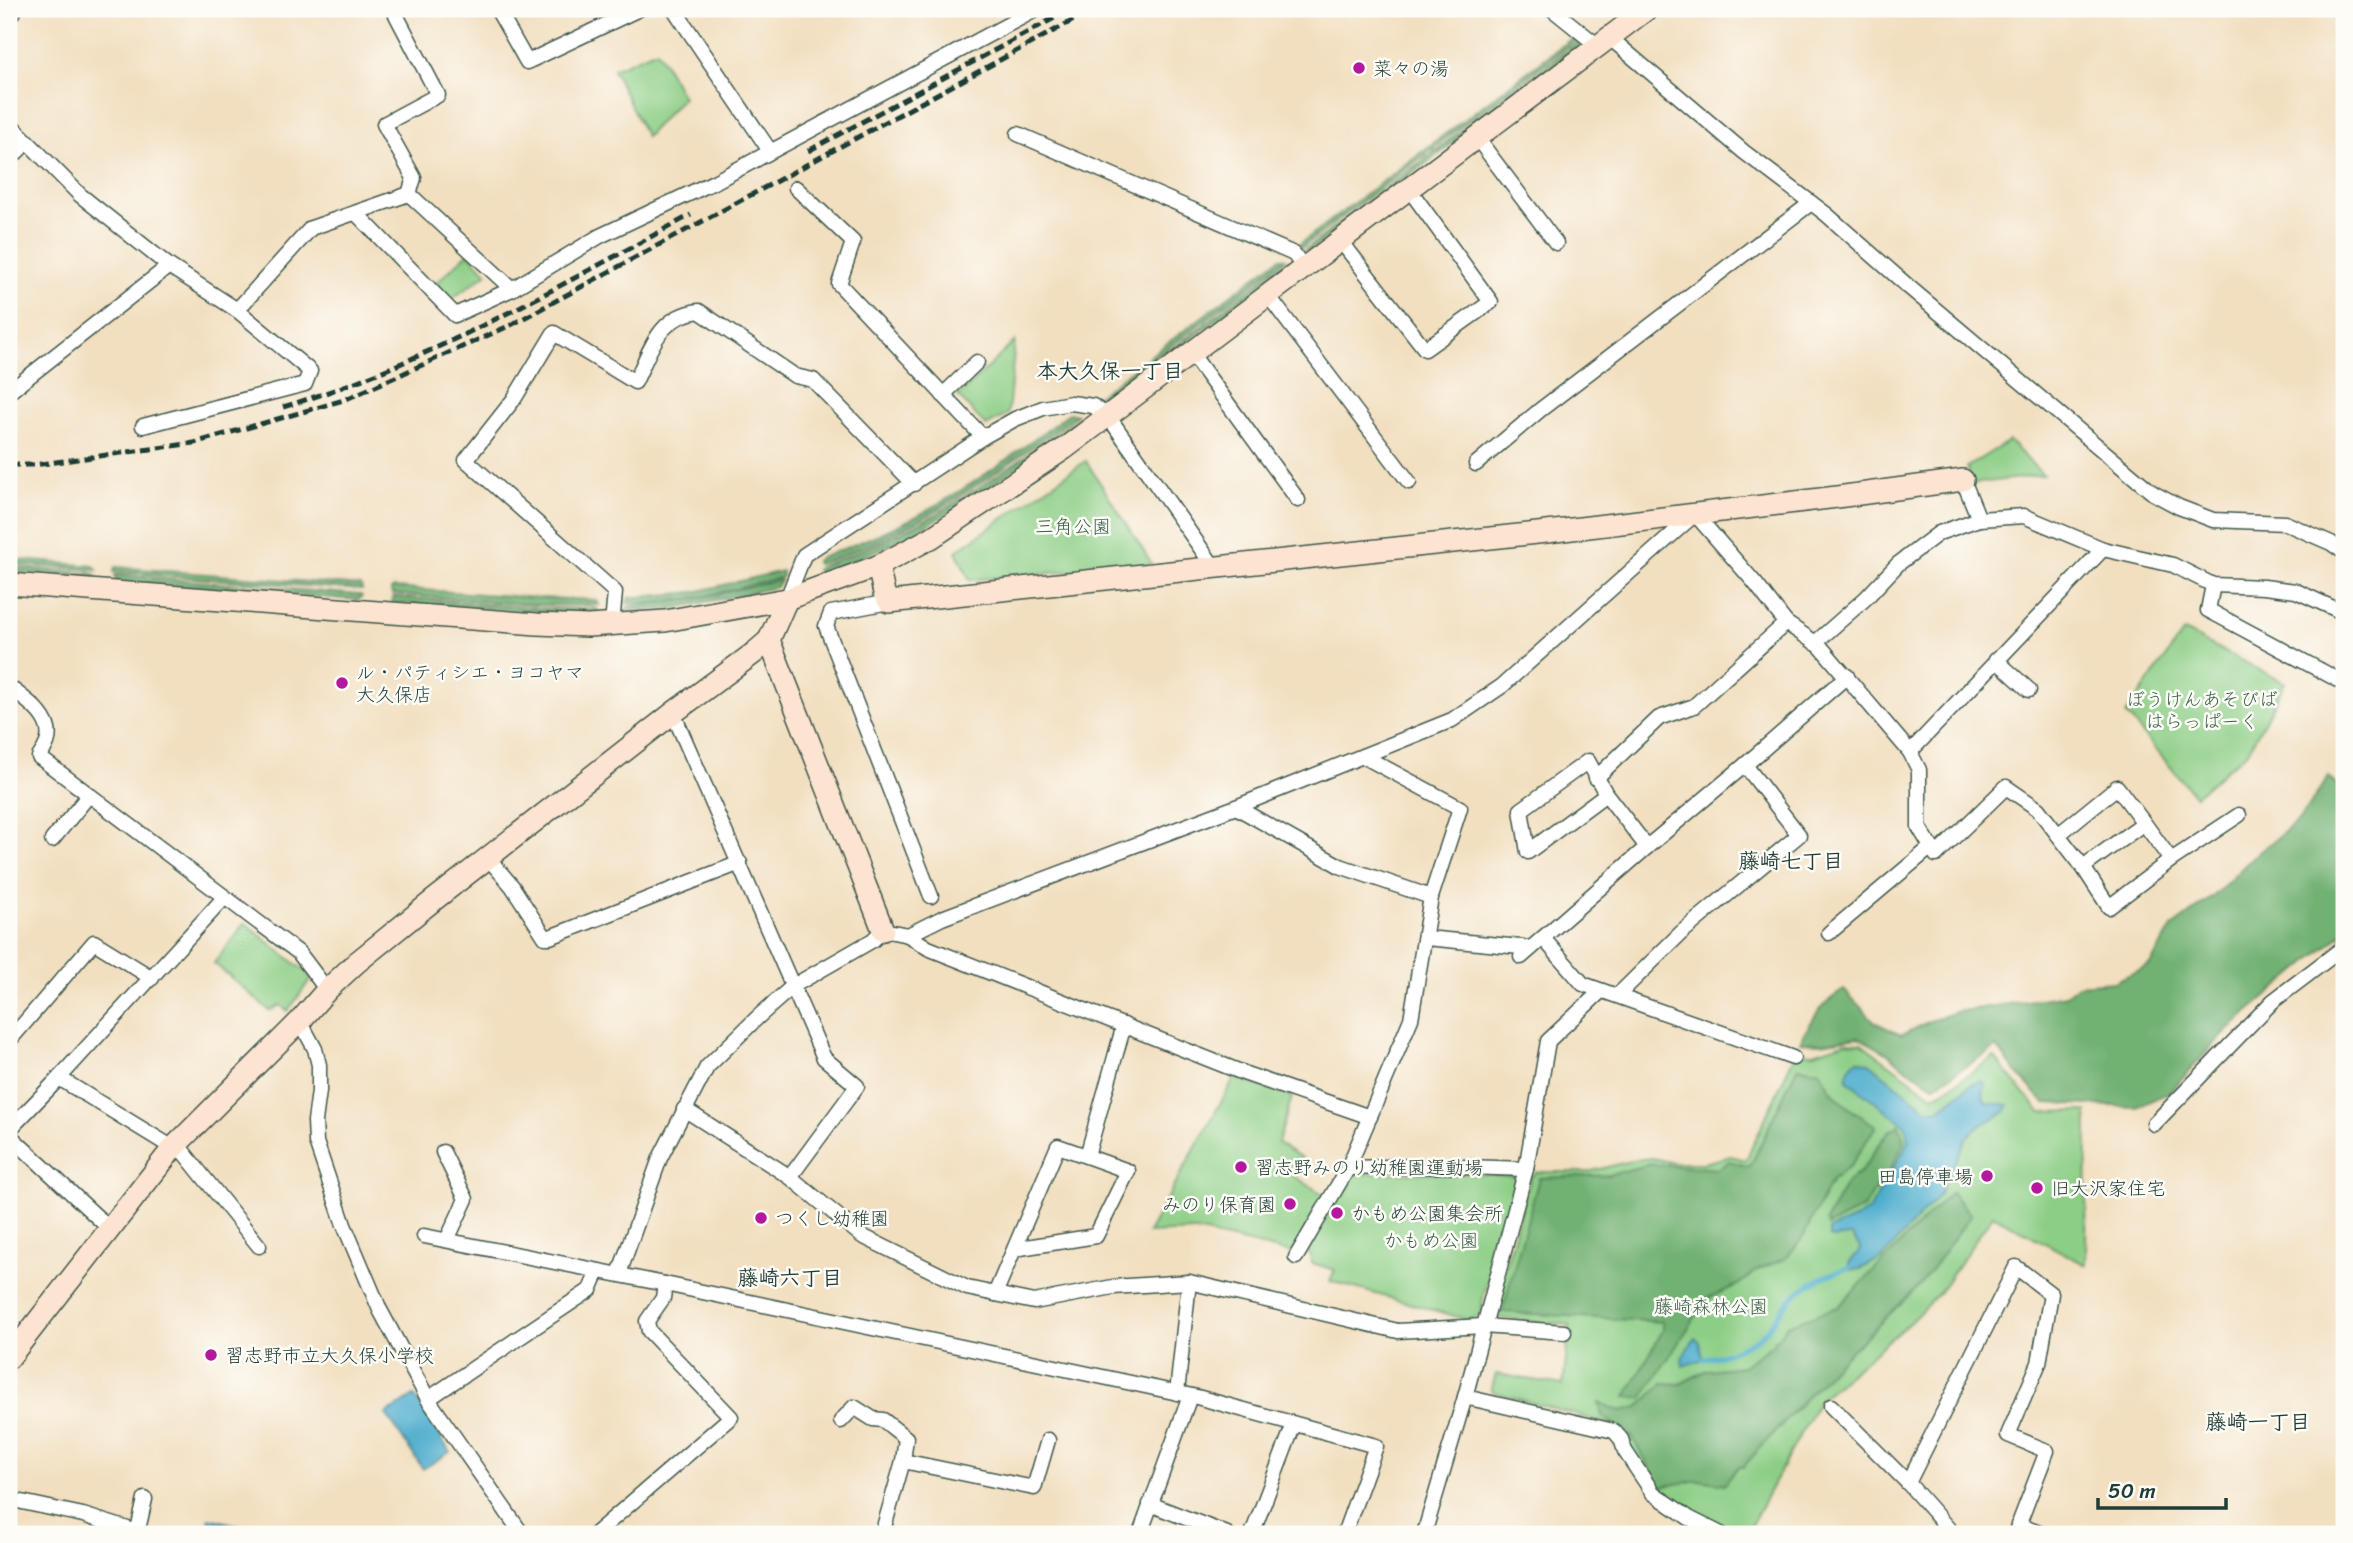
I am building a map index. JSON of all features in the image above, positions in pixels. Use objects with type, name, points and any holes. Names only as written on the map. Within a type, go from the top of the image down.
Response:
[{"type":"street","points":[[393,9],[438,95],[384,124],[414,178],[409,194]]},
{"type":"street","points":[[497,9],[527,62],[639,9]]},
{"type":"street","points":[[674,9],[770,151]]},
{"type":"street","points":[[356,213],[455,315],[512,289],[600,236],[716,181],[1037,9]]},
{"type":"street","points":[[1552,9],[1604,41],[1811,203],[2153,493],[2213,520],[2285,523],[2331,543],[2344,552]]},
{"type":"street","points":[[9,583],[537,625],[612,625],[698,617],[787,599],[878,566],[930,538],[1064,449],[1647,9]]},
{"type":"street","points":[[9,123],[80,195],[169,266],[237,310],[310,371],[305,384],[144,426]]},
{"type":"street","points":[[1018,134],[1294,254],[1303,267]]},
{"type":"street","points":[[1477,138],[1556,243]]},
{"type":"street","points":[[9,160],[27,142]]},
{"type":"street","points":[[796,188],[853,242],[839,284],[983,437]]},
{"type":"street","points":[[1340,240],[1425,349],[1491,302],[1409,189]]},
{"type":"street","points":[[237,310],[311,228],[409,194]]},
{"type":"street","points":[[409,194],[512,289]]},
{"type":"street","points":[[1476,464],[1540,410],[1811,203]]},
{"type":"street","points":[[9,392],[169,266]]},
{"type":"street","points":[[1267,294],[1409,482]]},
{"type":"street","points":[[612,625],[615,592],[466,460],[514,399],[554,333],[635,382],[663,328],[673,318],[699,311],[795,376],[813,380],[914,484]]},
{"type":"street","points":[[1191,353],[1298,500]]},
{"type":"street","points":[[943,395],[977,362]]},
{"type":"street","points":[[9,1358],[175,1146],[300,1021],[327,990],[356,963],[488,858],[769,640],[804,555],[983,437],[1014,419],[1043,408],[1071,402],[1093,406],[1108,416],[1214,567]]},
{"type":"street","points":[[931,896],[825,626],[831,613],[890,602],[1547,532],[1963,480],[1979,519]]},
{"type":"street","points":[[1695,514],[1786,623],[1820,646],[1910,752],[1919,770],[1919,827],[1936,855],[2006,787],[2038,809],[2083,867],[2109,907],[2171,860],[2239,815]]},
{"type":"street","points":[[908,935],[942,918],[1236,807],[1452,720],[1502,686],[1695,514]]},
{"type":"street","points":[[1815,643],[1866,598],[1898,564],[1939,533],[1979,519],[2024,516],[2103,549],[2173,565],[2213,585],[2296,591],[2344,613]]},
{"type":"street","points":[[1910,752],[2103,549]]},
{"type":"street","points":[[878,566],[884,593],[890,602]]},
{"type":"street","points":[[2213,585],[2208,611],[2344,683]]},
{"type":"street","points":[[1596,778],[1659,718],[1694,706],[1786,623]]},
{"type":"street","points":[[769,640],[883,930]]},
{"type":"street","points":[[1996,660],[2029,690]]},
{"type":"street","points":[[1426,938],[1526,952],[1847,676]]},
{"type":"street","points":[[9,687],[30,703],[47,723],[47,743],[39,757],[299,953],[327,990]]},
{"type":"street","points":[[673,713],[824,1058],[857,1086],[790,1177]]},
{"type":"street","points":[[1296,1257],[1348,1168],[1411,1018],[1432,897],[1460,808],[1363,756]]},
{"type":"street","points":[[1606,794],[1528,852],[1521,810],[1588,761],[1606,794],[1647,847]]},
{"type":"street","points":[[1618,995],[1681,933],[1799,835],[1745,765]]},
{"type":"street","points":[[2058,835],[2117,787],[2171,860]]},
{"type":"street","points":[[52,840],[89,795]]},
{"type":"street","points":[[1236,807],[1340,866],[1432,897]]},
{"type":"street","points":[[2083,867],[2144,823]]},
{"type":"street","points":[[1829,933],[1930,848]]},
{"type":"street","points":[[488,858],[512,886],[545,937],[740,863]]},
{"type":"street","points":[[9,1130],[225,898]]},
{"type":"street","points":[[883,930],[908,935],[928,948],[1246,1074],[1370,1117]]},
{"type":"street","points":[[619,1274],[660,1158],[707,1067],[793,986],[873,940],[883,930]]},
{"type":"street","points":[[1543,938],[1583,984],[1793,1058]]},
{"type":"street","points":[[9,1041],[94,942],[152,978]]},
{"type":"street","points":[[2154,1124],[2273,1001],[2344,947]]},
{"type":"street","points":[[1424,1534],[1465,1397],[1526,1169],[1548,1041],[1601,991]]},
{"type":"street","points":[[300,1021],[315,1049],[319,1065],[316,1142],[344,1225],[380,1310],[428,1399],[522,1534]]},
{"type":"street","points":[[1087,1156],[1124,1025]]},
{"type":"street","points":[[59,1079],[175,1146],[260,1246]]},
{"type":"street","points":[[684,1110],[790,1177],[862,1236],[967,1288],[1034,1302],[1113,1287],[1189,1282],[1398,1331],[1483,1326],[1564,1332]]},
{"type":"street","points":[[9,1135],[110,1229]]},
{"type":"street","points":[[995,1294],[1014,1249],[1058,1146],[1128,1171],[1096,1236],[1014,1249]]},
{"type":"street","points":[[443,1152],[466,1199],[447,1240]]},
{"type":"street","points":[[1348,1168],[1433,1166],[1526,1169]]},
{"type":"street","points":[[424,1236],[619,1274],[1183,1394],[1376,1446],[1344,1534]]},
{"type":"street","points":[[1908,1483],[2016,1267],[2051,1294],[2039,1363],[2008,1435],[2047,1451],[2016,1530],[2042,1534]]},
{"type":"street","points":[[428,1399],[590,1290],[598,1271]]},
{"type":"street","points":[[1140,1534],[1183,1394],[1189,1282]]},
{"type":"street","points":[[595,1534],[731,1417],[649,1331],[647,1321],[663,1298],[665,1284]]},
{"type":"street","points":[[1465,1397],[1614,1431],[1653,1493],[1689,1518],[1721,1534]]},
{"type":"street","points":[[1831,1406],[1908,1483],[1953,1534]]},
{"type":"street","points":[[841,1422],[854,1407],[873,1419],[883,1420],[906,1438],[882,1534]]},
{"type":"street","points":[[1252,1534],[1294,1424]]},
{"type":"street","points":[[902,1461],[1034,1488],[1048,1440]]},
{"type":"street","points":[[22,1502],[83,1514],[140,1534],[145,1499]]},
{"type":"street","points":[[1150,1504],[1227,1534]]},
{"type":"green space","points":[[1576,35],[1578,38],[1301,248],[1297,246]]},
{"type":"green space","points":[[1579,41],[1582,46],[1311,250],[1305,250]]},
{"type":"green space","points":[[657,50],[683,97],[646,137],[613,69]]},
{"type":"green space","points":[[468,253],[487,273],[449,301],[435,284]]},
{"type":"green space","points":[[1280,258],[1285,259],[1104,397],[1100,397],[1099,395]]},
{"type":"green space","points":[[1287,261],[1289,266],[1115,396],[1110,397]]},
{"type":"green space","points":[[1015,341],[1008,414],[986,426],[958,396]]},
{"type":"green space","points":[[1069,413],[1077,415],[944,506],[887,536],[817,564],[818,559],[893,528],[937,505],[995,468]]},
{"type":"green space","points":[[1083,415],[1086,419],[945,515],[886,546],[820,573],[816,570],[894,536],[960,500]]},
{"type":"green space","points":[[2009,441],[2043,475],[1972,484],[1967,467]]},
{"type":"green space","name":"三角公園","points":[[1086,461],[1152,564],[970,580],[956,551]]},
{"type":"green space","points":[[9,559],[94,566],[97,570],[9,564]]},
{"type":"green space","points":[[9,567],[95,574],[96,577],[9,572]]},
{"type":"green space","points":[[115,567],[361,586],[362,590],[114,572]]},
{"type":"green space","points":[[782,571],[782,577],[705,596],[666,602],[627,603],[629,598],[695,592]]},
{"type":"green space","points":[[115,575],[362,596],[359,600],[116,581]]},
{"type":"green space","points":[[781,581],[776,587],[697,604],[627,611],[628,607],[697,599]]},
{"type":"green space","points":[[394,588],[597,600],[599,605],[538,605],[392,594],[391,590]]},
{"type":"green space","points":[[393,597],[538,608],[597,609],[599,613],[596,615],[393,603]]},
{"type":"green space","name":"ぼうけんあそびば はらっぱーく","points":[[2184,631],[2285,683],[2248,751],[2195,796],[2126,714]]},
{"type":"green space","points":[[2329,777],[2344,791],[2344,932],[2248,1012],[2170,1092],[2137,1107],[2045,1103],[1997,1047],[1934,1086],[1890,1055],[1858,1037],[1821,1043],[1800,1042],[1822,1007],[1844,990],[1876,1023],[1901,1035],[1956,1012],[2066,995],[2078,985],[2114,982],[2150,965],[2172,927],[2215,895],[2253,857],[2298,821]]},
{"type":"green space","points":[[245,923],[312,977],[288,1011],[280,1005],[270,1011],[214,963]]},
{"type":"green space","name":"藤崎森林公園","points":[[1846,1042],[1861,1043],[1933,1096],[1994,1057],[2040,1112],[2087,1111],[2086,1265],[1993,1215],[1939,1293],[1909,1323],[1819,1400],[1746,1534],[1735,1534],[1695,1516],[1655,1489],[1615,1426],[1491,1391],[1496,1374],[1563,1385],[1570,1325],[1491,1317],[1531,1177],[1537,1172],[1588,1172],[1652,1158],[1675,1163],[1704,1163],[1731,1156],[1746,1160],[1796,1052],[1814,1053]]},
{"type":"green space","points":[[1797,1067],[1820,1070],[1836,1097],[1876,1126],[1851,1165],[1832,1180],[1802,1239],[1785,1259],[1759,1269],[1738,1285],[1708,1298],[1642,1398],[1626,1397],[1663,1330],[1663,1322],[1502,1312],[1539,1178],[1609,1175],[1650,1164],[1718,1169],[1729,1161],[1750,1167]]},
{"type":"green space","name":"習志野みのり幼稚園運動場","points":[[1235,1077],[1292,1097],[1278,1143],[1302,1158],[1294,1176],[1326,1196],[1292,1253],[1196,1231],[1148,1233]]},
{"type":"green space","points":[[1899,1125],[1905,1141],[1889,1172],[1865,1207],[1828,1226],[1826,1221],[1845,1185],[1861,1171],[1888,1132]]},
{"type":"green space","name":"かもめ公園","points":[[1432,1172],[1513,1176],[1517,1180],[1516,1195],[1483,1298],[1481,1316],[1468,1320],[1330,1281],[1335,1270],[1312,1263],[1307,1247],[1350,1176]]},
{"type":"green space","points":[[1951,1192],[1971,1215],[1920,1285],[1835,1366],[1725,1484],[1699,1480],[1660,1487],[1632,1437],[1602,1416],[1599,1403],[1621,1411],[1638,1407],[1664,1383],[1680,1384],[1707,1370],[1743,1366],[1773,1344],[1787,1325],[1838,1307]]},
{"type":"water","points":[[1858,1060],[1869,1063],[1926,1109],[1938,1110],[1972,1084],[1981,1081],[1985,1083],[1984,1101],[2009,1105],[2005,1112],[1976,1128],[1967,1137],[1940,1194],[1881,1259],[1860,1269],[1849,1270],[1849,1263],[1860,1248],[1852,1236],[1832,1238],[1829,1237],[1829,1230],[1859,1217],[1870,1209],[1909,1141],[1905,1125],[1848,1081],[1849,1069]]},
{"type":"water","points":[[1695,1338],[1700,1342],[1703,1359],[1683,1366],[1682,1358]]},
{"type":"water","points":[[414,1396],[450,1452],[423,1469],[386,1414]]},
{"type":"water","points":[[210,1518],[248,1528],[247,1534],[207,1534]]},
{"type":"waterway","points":[[1703,1359],[1752,1342],[1764,1333],[1786,1304],[1801,1290],[1820,1278],[1849,1268]]},
{"type":"railway","points":[[808,151],[1071,9]]},
{"type":"railway","points":[[9,465],[34,465],[194,443],[344,400],[511,325],[1094,9]]},
{"type":"railway","points":[[283,407],[336,389],[441,346],[691,215]]},
{"type":"place","name":"菜々の湯","points":[[1359,68]]},
{"type":"place","name":"ル・パティシエ・ヨコヤマ 大久保店","points":[[342,683]]},
{"type":"place","name":"習志野みのり幼稚園運動場","points":[[1241,1167]]},
{"type":"place","name":"田島停車場","points":[[1987,1176]]},
{"type":"place","name":"旧大沢家住宅","points":[[2037,1188]]},
{"type":"place","name":"みのり保育園","points":[[1290,1204]]},
{"type":"place","name":"かもめ公園集会所","points":[[1337,1213]]},
{"type":"place","name":"つくし幼稚園","points":[[761,1218]]},
{"type":"place","name":"習志野市立大久保小学校","points":[[211,1355]]},
{"type":"district","name":"本大久保一丁目","points":[[1110,371]]},
{"type":"district","name":"藤崎七丁目","points":[[1791,861]]},
{"type":"district","name":"藤崎六丁目","points":[[790,1278]]},
{"type":"district","name":"藤崎一丁目","points":[[2258,1422]]}]
